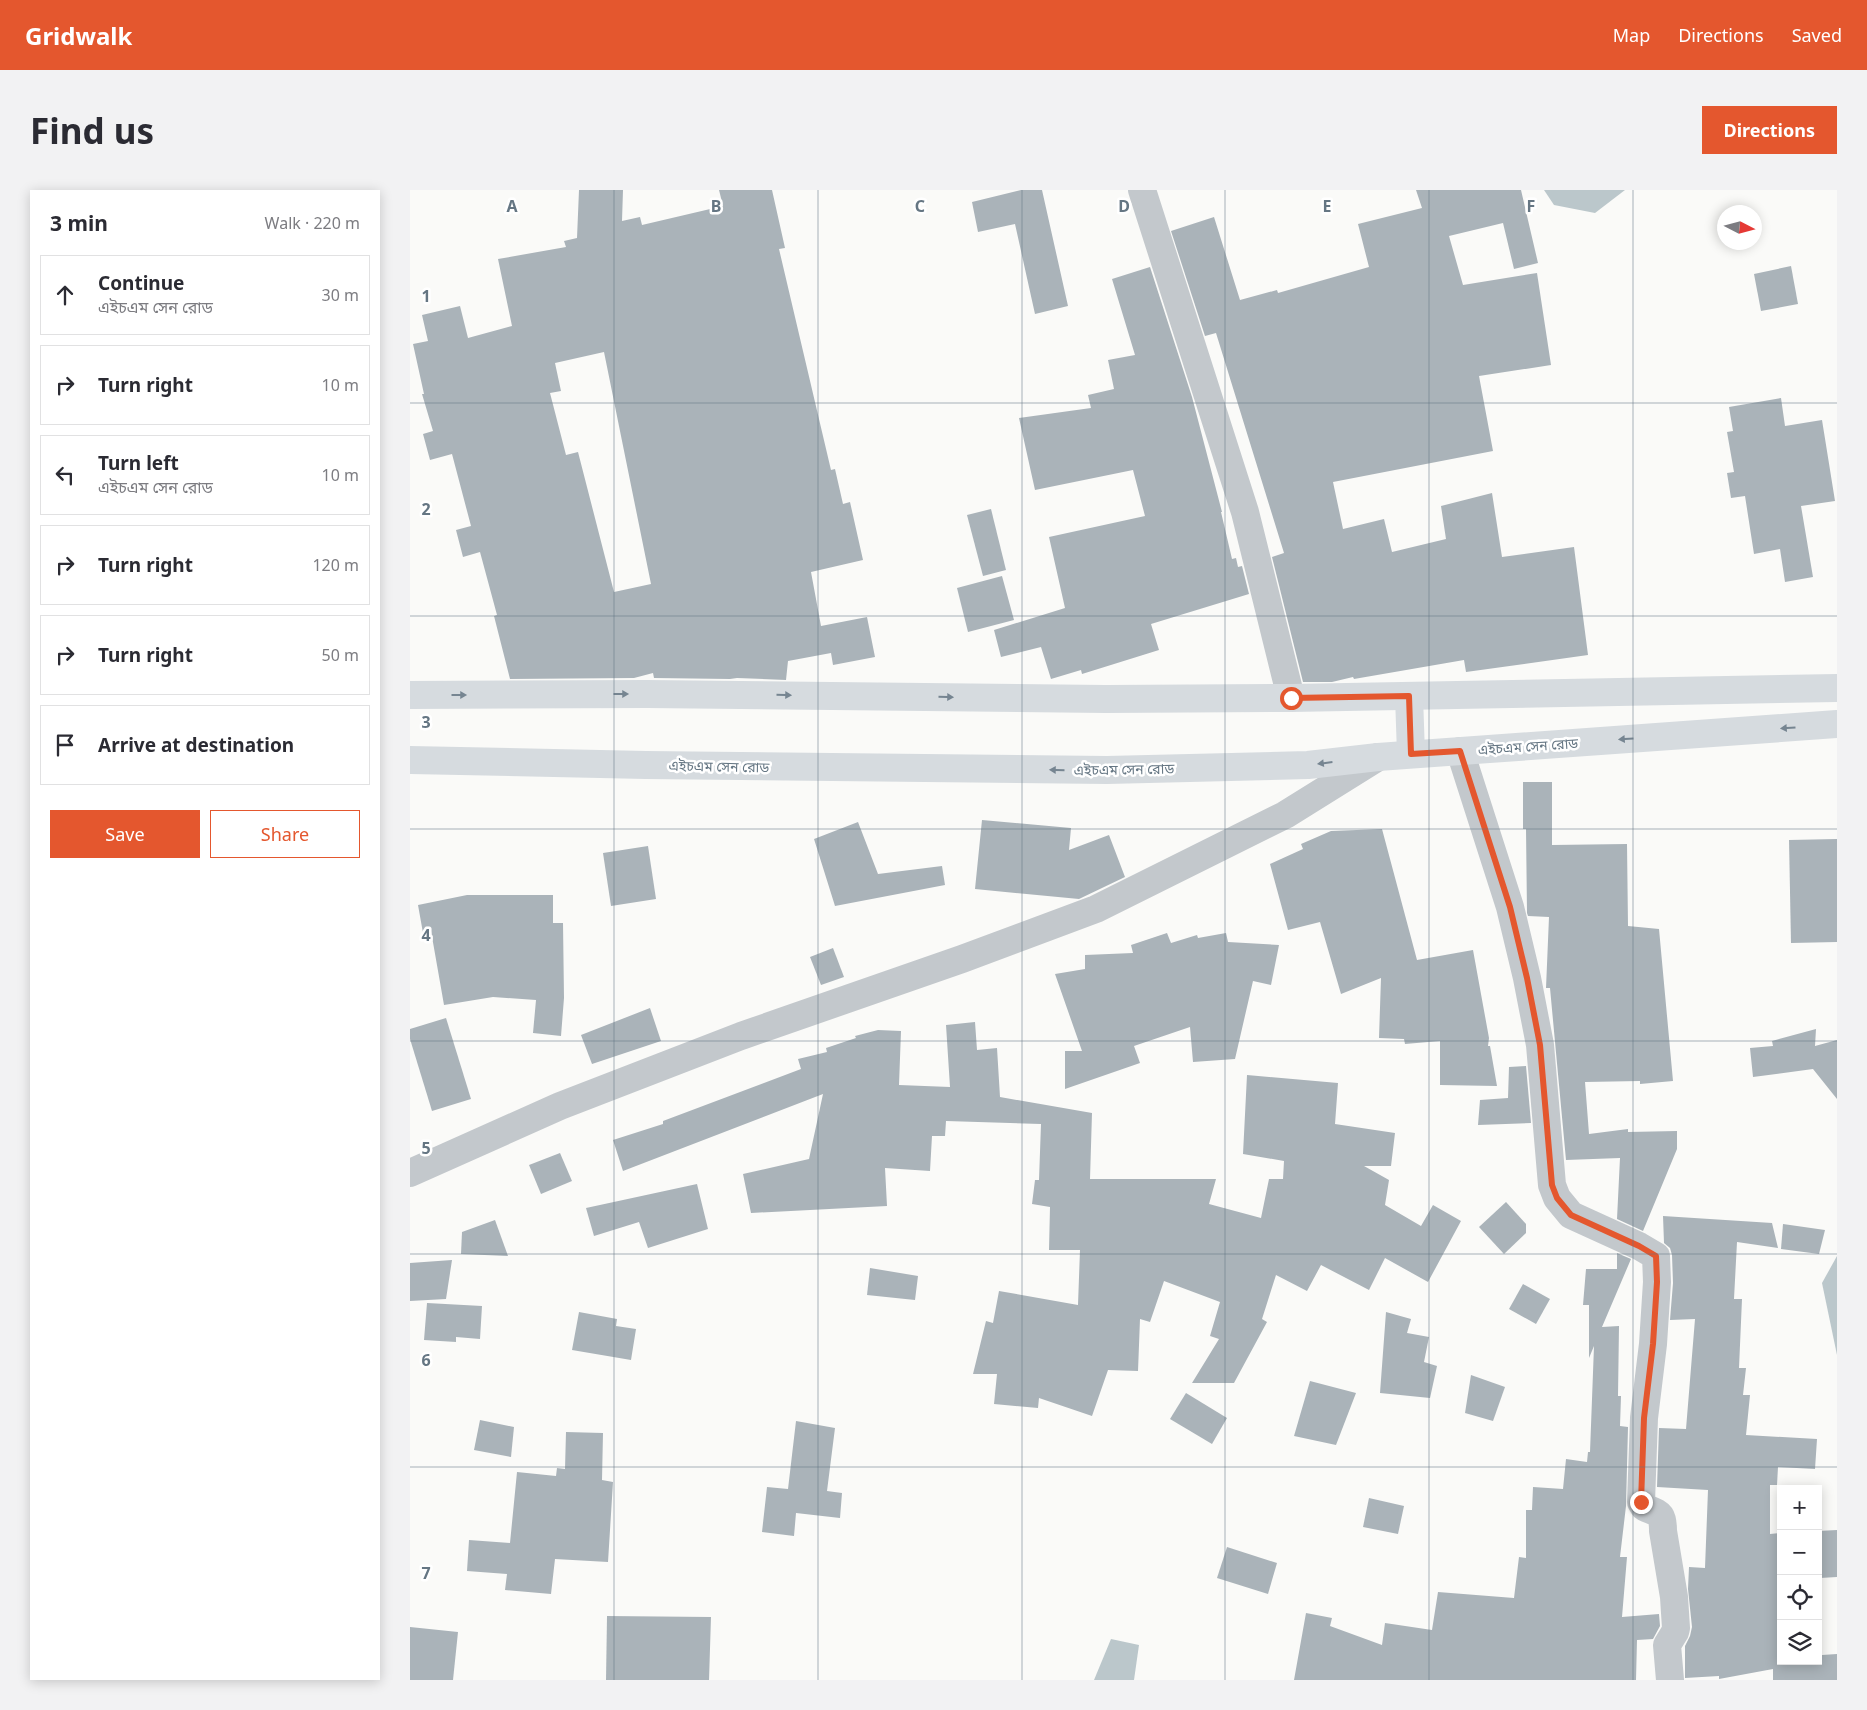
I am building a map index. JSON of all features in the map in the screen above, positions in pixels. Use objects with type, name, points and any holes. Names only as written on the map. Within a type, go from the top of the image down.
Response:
[{"type":"main road","points":[[410,695],[647,694],[1291,698],[1837,688]]},
{"type":"main road","points":[[1409,696],[1411,754]]},
{"type":"main road","name":"এইচএম সেন রোড","points":[[410,760],[646,765],[1107,770],[1308,765],[1378,756],[1837,724]]},
{"type":"street","points":[[1142,190],[1245,512],[1291,698]]},
{"type":"street","points":[[1460,751],[1510,907],[1527,978],[1540,1045],[1552,1185],[1557,1198],[1571,1215],[1639,1246],[1656,1256],[1657,1282],[1653,1344],[1644,1418],[1641,1502],[1644,1507],[1658,1512],[1662,1516],[1663,1521],[1674,1597],[1676,1628],[1667,1645],[1670,1680]]},
{"type":"street","points":[[410,1173],[560,1106],[740,1036],[962,959],[1096,909],[1285,815],[1378,756]]},
{"type":"shaded area","points":[[1544,190],[1625,190],[1595,213],[1554,205]]},
{"type":"shaded area","points":[[1837,1256],[1837,1355],[1822,1283]]},
{"type":"shaded area","points":[[1111,1639],[1139,1645],[1134,1680],[1094,1680]]},
{"type":"building","points":[[579,190],[623,190],[622,221],[640,217],[642,225],[723,206],[719,190],[772,190],[785,248],[779,249],[831,470],[835,469],[843,504],[850,502],[863,560],[811,572],[821,626],[867,617],[875,657],[833,665],[831,653],[788,661],[786,680],[654,678],[653,673],[634,678],[510,679],[494,616],[497,615],[480,552],[463,557],[456,530],[471,526],[452,454],[430,460],[423,434],[433,431],[422,394],[424,394],[413,344],[428,341],[422,315],[460,306],[468,338],[512,326],[498,259],[566,247],[564,241],[577,238]],"holes":[[[604,352],[651,584],[614,592],[578,452],[566,455],[550,393],[561,391],[555,363]]]},
{"type":"building","points":[[1021,190],[1042,190],[1068,306],[1035,314],[1015,224],[978,232],[972,202]]},
{"type":"building","points":[[1416,190],[1521,190],[1538,263],[1514,269],[1503,223],[1449,236],[1463,285],[1537,273],[1551,365],[1479,376],[1493,451],[1333,482],[1343,529],[1384,519],[1392,552],[1446,539],[1441,506],[1492,493],[1502,557],[1574,547],[1588,655],[1466,672],[1464,660],[1354,679],[1353,677],[1332,682],[1303,682],[1272,557],[1284,553],[1216,333],[1205,336],[1171,231],[1214,217],[1240,300],[1277,290],[1278,293],[1369,267],[1358,224],[1422,208]]},
{"type":"building","points":[[1791,266],[1798,304],[1761,311],[1754,274]]},
{"type":"building","points":[[1150,267],[1192,397],[1222,512],[1232,559],[1236,558],[1238,567],[1242,566],[1249,594],[1151,624],[1159,650],[1082,674],[1081,670],[1051,679],[1041,647],[1001,657],[994,630],[1065,608],[1049,537],[1145,516],[1133,470],[1035,490],[1019,418],[1091,408],[1088,395],[1114,389],[1108,360],[1135,355],[1112,279]]},
{"type":"building","points":[[1781,398],[1785,426],[1822,420],[1835,501],[1801,506],[1813,577],[1785,582],[1780,549],[1754,554],[1745,496],[1731,498],[1727,473],[1734,472],[1727,432],[1733,431],[1729,407]]},
{"type":"building","points":[[991,509],[1006,570],[983,576],[967,515]]},
{"type":"building","points":[[1002,576],[1014,620],[968,632],[957,588]]},
{"type":"building","points":[[1523,782],[1552,782],[1552,845],[1627,844],[1628,926],[1659,929],[1673,1081],[1640,1084],[1640,1081],[1585,1082],[1589,1134],[1628,1129],[1628,1132],[1677,1131],[1677,1149],[1643,1231],[1617,1219],[1620,1158],[1566,1160],[1550,988],[1546,988],[1549,917],[1528,916],[1527,913],[1526,829],[1523,829]]},
{"type":"building","points":[[982,820],[1071,828],[1069,850],[1109,835],[1125,877],[1079,899],[975,889]]},
{"type":"building","points":[[858,822],[878,874],[942,866],[945,885],[835,906],[814,839]]},
{"type":"building","points":[[1382,829],[1417,960],[1473,950],[1489,1038],[1488,1046],[1490,1046],[1497,1086],[1440,1085],[1440,1041],[1405,1044],[1404,1039],[1379,1038],[1381,978],[1341,994],[1320,922],[1288,930],[1270,864],[1303,849],[1301,844],[1331,831]]},
{"type":"building","points":[[1837,839],[1837,942],[1791,943],[1789,840]]},
{"type":"building","points":[[648,846],[656,899],[611,906],[603,853]]},
{"type":"building","points":[[467,895],[553,895],[553,923],[563,923],[564,998],[561,1036],[533,1033],[536,1000],[493,997],[444,1005],[431,931],[423,933],[418,905]]},
{"type":"building","points":[[1167,933],[1171,943],[1197,935],[1198,938],[1226,933],[1228,942],[1279,945],[1271,985],[1253,981],[1235,1059],[1193,1062],[1190,1027],[1134,1046],[1140,1063],[1065,1089],[1065,1051],[1082,1051],[1055,974],[1085,969],[1085,955],[1133,953],[1131,945]]},
{"type":"building","points":[[833,948],[844,977],[821,985],[810,957]]},
{"type":"building","points":[[650,1008],[661,1041],[592,1064],[581,1035]]},
{"type":"building","points":[[446,1018],[471,1099],[432,1111],[410,1039],[410,1029]]},
{"type":"building","points":[[975,1022],[977,1050],[997,1048],[1000,1097],[1092,1113],[1090,1179],[1216,1179],[1209,1204],[1261,1218],[1269,1179],[1283,1179],[1284,1161],[1243,1154],[1247,1075],[1338,1083],[1335,1124],[1395,1133],[1391,1166],[1364,1166],[1389,1180],[1385,1205],[1421,1226],[1433,1205],[1461,1221],[1428,1282],[1385,1258],[1369,1290],[1321,1265],[1307,1291],[1276,1275],[1262,1319],[1267,1322],[1234,1383],[1192,1383],[1219,1339],[1210,1336],[1220,1302],[1164,1281],[1150,1322],[1140,1319],[1138,1371],[1108,1370],[1092,1416],[1039,1398],[1038,1408],[994,1404],[997,1374],[973,1374],[986,1321],[993,1323],[999,1291],[1078,1305],[1080,1250],[1049,1250],[1050,1207],[1032,1204],[1035,1180],[1039,1180],[1041,1124],[946,1121],[945,1136],[932,1136],[930,1171],[885,1168],[887,1206],[751,1213],[743,1174],[809,1159],[823,1094],[623,1171],[613,1140],[663,1124],[663,1121],[801,1069],[798,1059],[827,1052],[826,1048],[856,1038],[855,1036],[878,1030],[901,1031],[899,1085],[950,1087],[946,1025]]},
{"type":"building","points":[[1816,1029],[1815,1046],[1837,1040],[1837,1099],[1813,1069],[1753,1077],[1750,1048],[1773,1046],[1772,1041]]},
{"type":"building","points":[[1526,1066],[1531,1123],[1478,1125],[1480,1100],[1508,1098],[1509,1067]]},
{"type":"building","points":[[560,1153],[572,1181],[541,1194],[529,1165]]},
{"type":"building","points":[[697,1184],[708,1229],[648,1248],[639,1222],[594,1236],[586,1208]]},
{"type":"building","points":[[1506,1202],[1526,1224],[1526,1233],[1504,1254],[1479,1227]]},
{"type":"building","points":[[1663,1216],[1772,1223],[1778,1248],[1737,1242],[1734,1299],[1742,1299],[1739,1368],[1746,1368],[1743,1395],[1750,1395],[1746,1435],[1817,1439],[1815,1469],[1778,1467],[1777,1485],[1770,1485],[1770,1534],[1777,1533],[1777,1665],[1822,1665],[1822,1655],[1837,1654],[1837,1680],[1773,1680],[1773,1669],[1719,1679],[1719,1676],[1685,1678],[1685,1646],[1692,1627],[1688,1589],[1689,1567],[1705,1568],[1708,1490],[1657,1487],[1659,1428],[1686,1429],[1695,1319],[1670,1320],[1673,1283],[1672,1255],[1670,1248],[1664,1243]]},
{"type":"building","points":[[495,1220],[508,1256],[461,1254],[462,1232]]},
{"type":"building","points":[[1783,1224],[1825,1230],[1819,1254],[1781,1249]]},
{"type":"building","points":[[1617,1253],[1631,1259],[1602,1327],[1619,1326],[1618,1396],[1621,1396],[1620,1426],[1628,1427],[1626,1506],[1620,1557],[1627,1557],[1622,1617],[1659,1614],[1660,1626],[1653,1639],[1637,1640],[1636,1680],[1294,1680],[1306,1613],[1332,1618],[1330,1626],[1382,1645],[1385,1623],[1432,1630],[1438,1592],[1514,1598],[1519,1557],[1526,1558],[1526,1510],[1532,1510],[1533,1487],[1563,1489],[1566,1459],[1587,1462],[1588,1452],[1590,1452],[1594,1346],[1589,1358],[1589,1305],[1583,1305],[1586,1269],[1617,1269]]},
{"type":"building","points":[[452,1260],[446,1299],[410,1301],[410,1263]]},
{"type":"building","points":[[870,1268],[918,1276],[915,1300],[867,1295]]},
{"type":"building","points":[[1523,1284],[1550,1299],[1536,1324],[1509,1309]]},
{"type":"building","points":[[427,1303],[482,1306],[480,1339],[456,1337],[456,1342],[424,1340]]},
{"type":"building","points":[[579,1312],[617,1319],[616,1326],[636,1329],[631,1360],[572,1350]]},
{"type":"building","points":[[1386,1312],[1411,1319],[1407,1333],[1429,1337],[1424,1362],[1437,1366],[1430,1398],[1380,1393]]},
{"type":"building","points":[[1471,1375],[1505,1387],[1493,1421],[1465,1413]]},
{"type":"building","points":[[1310,1381],[1356,1393],[1336,1445],[1294,1436]]},
{"type":"building","points":[[1186,1393],[1227,1418],[1212,1444],[1170,1419]]},
{"type":"building","points":[[480,1420],[514,1427],[511,1457],[474,1450]]},
{"type":"building","points":[[796,1421],[835,1428],[827,1491],[842,1493],[840,1518],[796,1513],[794,1536],[762,1532],[767,1487],[788,1489]]},
{"type":"building","points":[[566,1432],[603,1433],[602,1480],[613,1482],[608,1562],[555,1559],[551,1594],[505,1590],[507,1574],[467,1571],[469,1540],[510,1543],[517,1472],[556,1476],[557,1468],[565,1469]]},
{"type":"building","points":[[1369,1498],[1404,1506],[1398,1534],[1363,1527]]},
{"type":"building","points":[[1837,1530],[1837,1577],[1822,1578],[1822,1531]]},
{"type":"building","points":[[1227,1547],[1277,1563],[1268,1594],[1217,1578]]},
{"type":"building","points":[[607,1616],[711,1617],[709,1680],[606,1680]]},
{"type":"building","points":[[410,1627],[458,1632],[453,1680],[410,1680]]},
{"type":"route","points":[[1291,698],[1409,696],[1411,754],[1460,751],[1510,907],[1527,978],[1540,1045],[1552,1185],[1557,1198],[1571,1215],[1648,1250],[1656,1256],[1657,1282],[1653,1344],[1644,1418],[1641,1502]]}]
